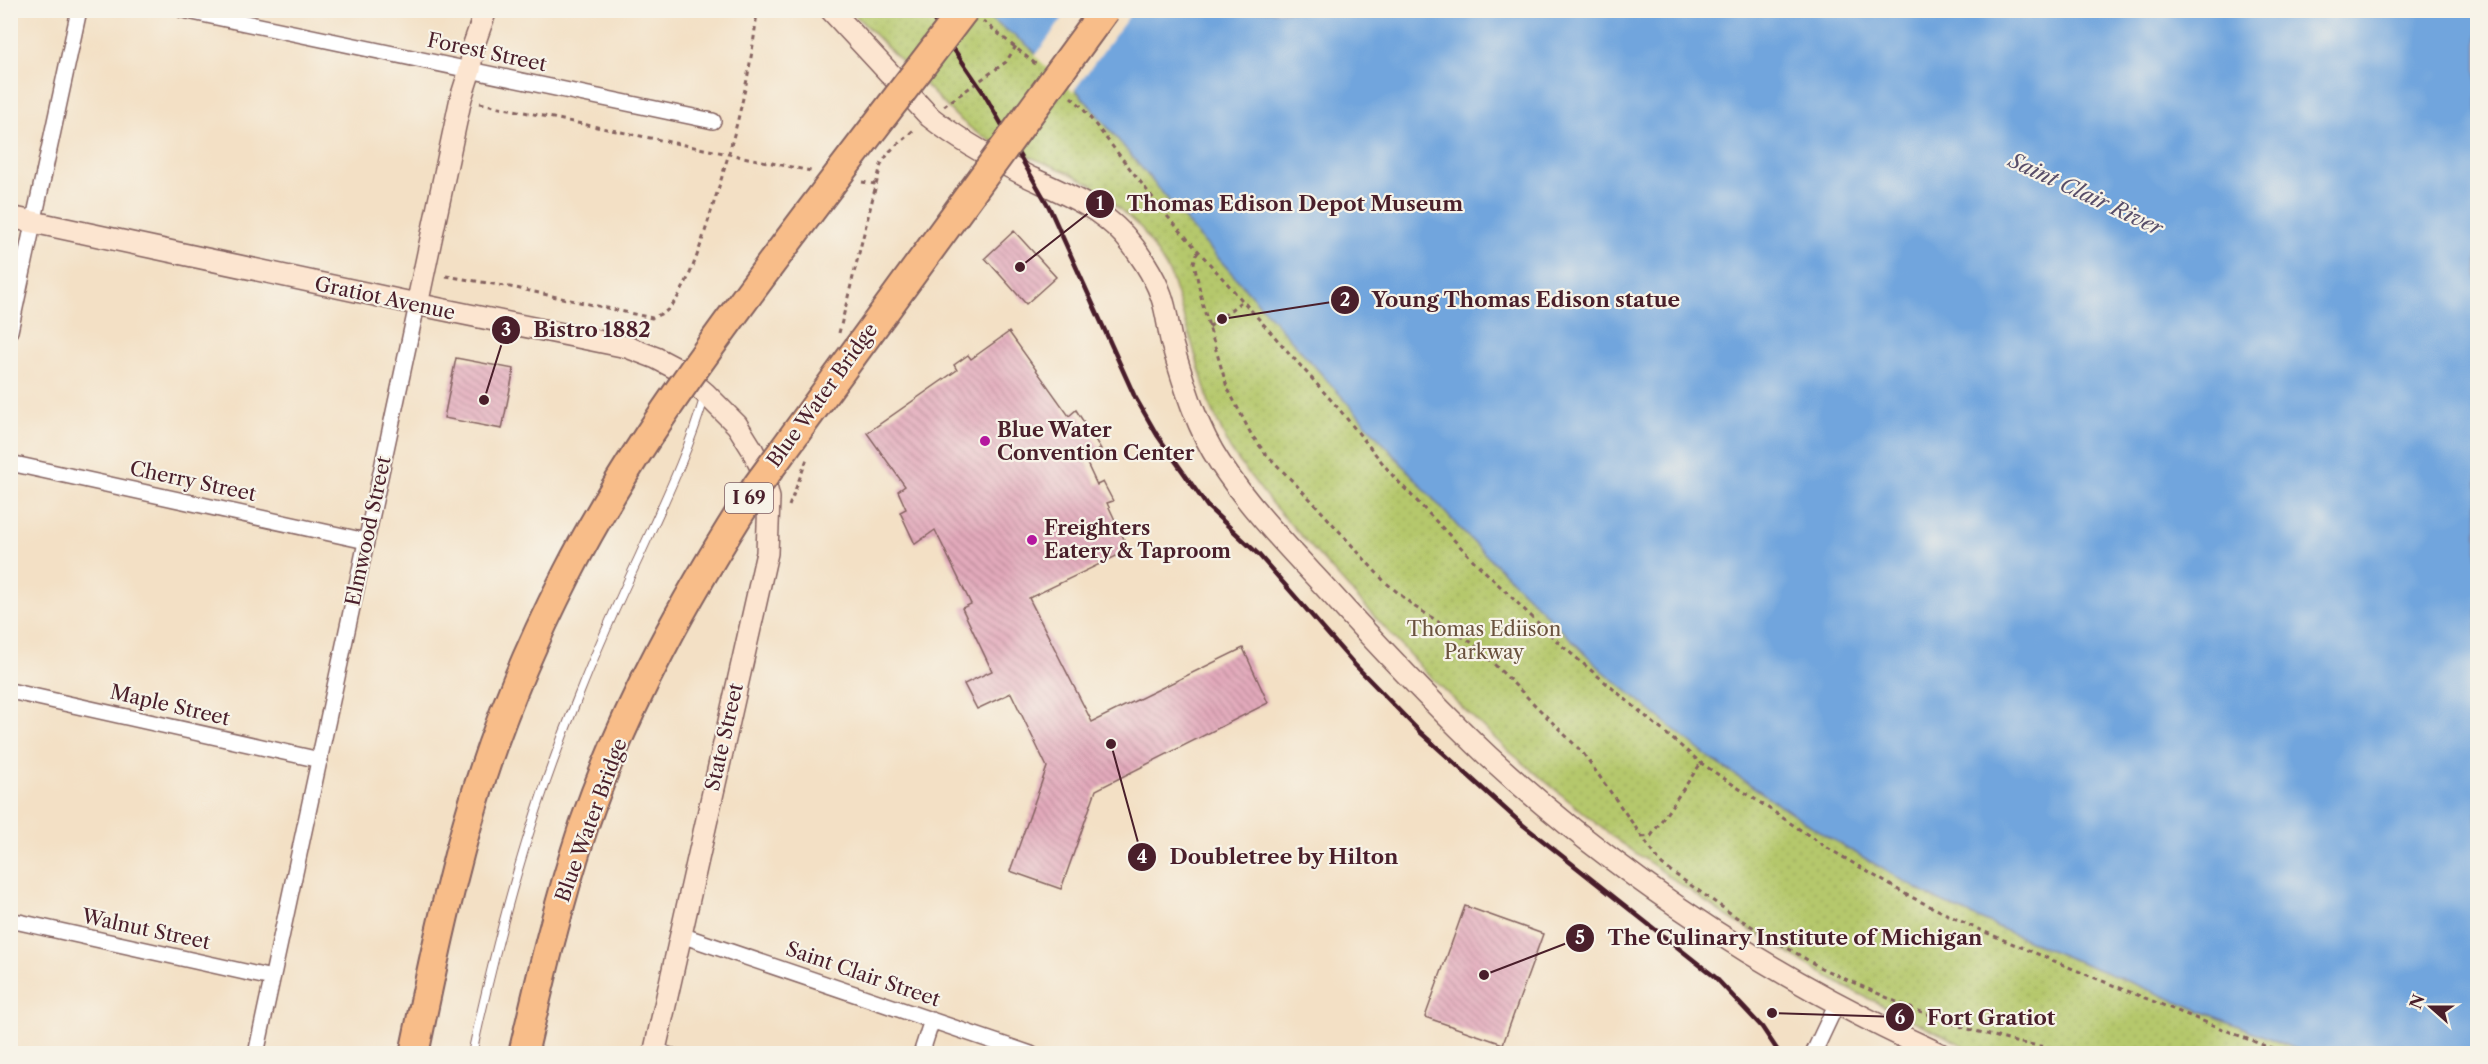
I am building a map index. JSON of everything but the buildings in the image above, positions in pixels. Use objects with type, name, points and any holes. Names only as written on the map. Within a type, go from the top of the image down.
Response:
[{"type":"highway","name":"Blue Water Bridge","points":[[523,1053],[555,923],[585,824],[641,688],[705,566],[757,486],[1105,10]]},
{"type":"highway","points":[[414,1053],[450,890],[479,786],[520,677],[587,535],[663,410],[786,243],[971,14]]},
{"type":"street","points":[[10,331],[79,10]]},
{"type":"street","name":"Forest Street","points":[[183,10],[713,121]]},
{"type":"street","name":"Elmwood Street","points":[[256,1053],[461,98],[470,70],[473,47],[486,10]]},
{"type":"street","points":[[831,10],[930,117],[978,151],[1076,197],[1123,234],[1140,256],[1161,294],[1181,373],[1198,422],[1218,461],[1257,513],[1409,679],[1490,758],[1600,849],[1715,931],[1837,1003],[1940,1053]]},
{"type":"street","name":"Gratiot Avenue","points":[[10,217],[417,305],[627,347],[677,369],[737,425]]},
{"type":"street","name":"State Street","points":[[655,1050],[715,774],[767,553],[768,498],[762,470],[752,448],[737,425]]},
{"type":"street","name":"Cherry Street","points":[[10,463],[366,541]]},
{"type":"street","name":"Maple Street","points":[[10,691],[320,760]]},
{"type":"street","name":"Walnut Street","points":[[10,920],[273,978]]},
{"type":"street","name":"Saint Clair Street","points":[[681,935],[1031,1053]]},
{"type":"street","points":[[1814,1053],[1837,1003]]},
{"type":"street","points":[[921,1053],[932,1020]]},
{"type":"lane","points":[[472,1053],[505,909],[550,766],[612,616],[694,433],[705,393]]},
{"type":"lane","points":[[655,1050],[677,1053]]},
{"type":"path","points":[[446,276],[516,288],[652,318],[666,311],[682,288],[701,246],[730,155],[754,45],[757,10]]},
{"type":"path","points":[[971,14],[1016,46],[1040,68]]},
{"type":"path","points":[[839,333],[875,184],[881,165],[889,152],[930,117],[1006,62],[1016,46]]},
{"type":"path","points":[[1064,90],[1080,105],[1135,177],[1198,251],[1339,409],[1393,477],[1474,561],[1561,645],[1701,763],[1826,847],[1907,895],[1972,927],[2285,1053]]},
{"type":"path","points":[[475,102],[819,173]]},
{"type":"path","points":[[853,180],[875,184]]},
{"type":"path","points":[[1198,251],[1194,261],[1209,327],[1227,387],[1251,434],[1265,453],[1384,581],[1415,607],[1474,644],[1583,753],[1662,865],[1736,917],[1821,968],[1965,1028],[2015,1042],[2074,1053]]},
{"type":"path","points":[[1209,327],[1242,301]]},
{"type":"path","points":[[787,513],[807,459]]},
{"type":"path","points":[[1642,837],[1651,836],[1701,763]]},
{"type":"green space","name":"Thomas Ediison Parkway","points":[[851,11],[980,11],[1026,44],[1080,94],[1195,232],[1460,529],[1602,670],[1704,754],[1825,835],[1933,898],[2045,948],[2306,1053],[1979,1053],[1845,987],[1723,914],[1610,835],[1504,747],[1426,673],[1272,504],[1231,451],[1209,403],[1170,274],[1142,229],[1091,184],[993,142],[974,131],[957,117]]},
{"type":"water","name":"Saint Clair River","points":[[980,11],[2477,11],[2477,1053],[2306,1053],[2045,948],[1933,898],[1825,835],[1704,754],[1602,670],[1460,529],[1195,232],[1080,94],[1026,44]]},
{"type":"pier","points":[[1068,11],[1133,11],[1073,92],[1035,56]]},
{"type":"railway","points":[[927,10],[983,92],[1049,207],[1134,395],[1157,435],[1207,506],[1259,555],[1355,665],[1420,732],[1523,825],[1715,977],[1762,1027],[1780,1054]]},
{"type":"place","name":"Thomas Edison Depot Museum","points":[[1020,267]]},
{"type":"place","name":"Young Thomas Edison statue","points":[[1222,319]]},
{"type":"place","name":"Bistro 1882","points":[[484,400]]},
{"type":"place","name":"Blue Water Convention Center","points":[[985,441]]},
{"type":"place","name":"Freighters Eatery & Taproom","points":[[1032,540]]},
{"type":"place","name":"Doubletree by Hilton","points":[[1111,744]]},
{"type":"place","name":"The Culinary Institute of Michigan","points":[[1484,975]]},
{"type":"place","name":"Fort Gratiot","points":[[1772,1013]]}]
